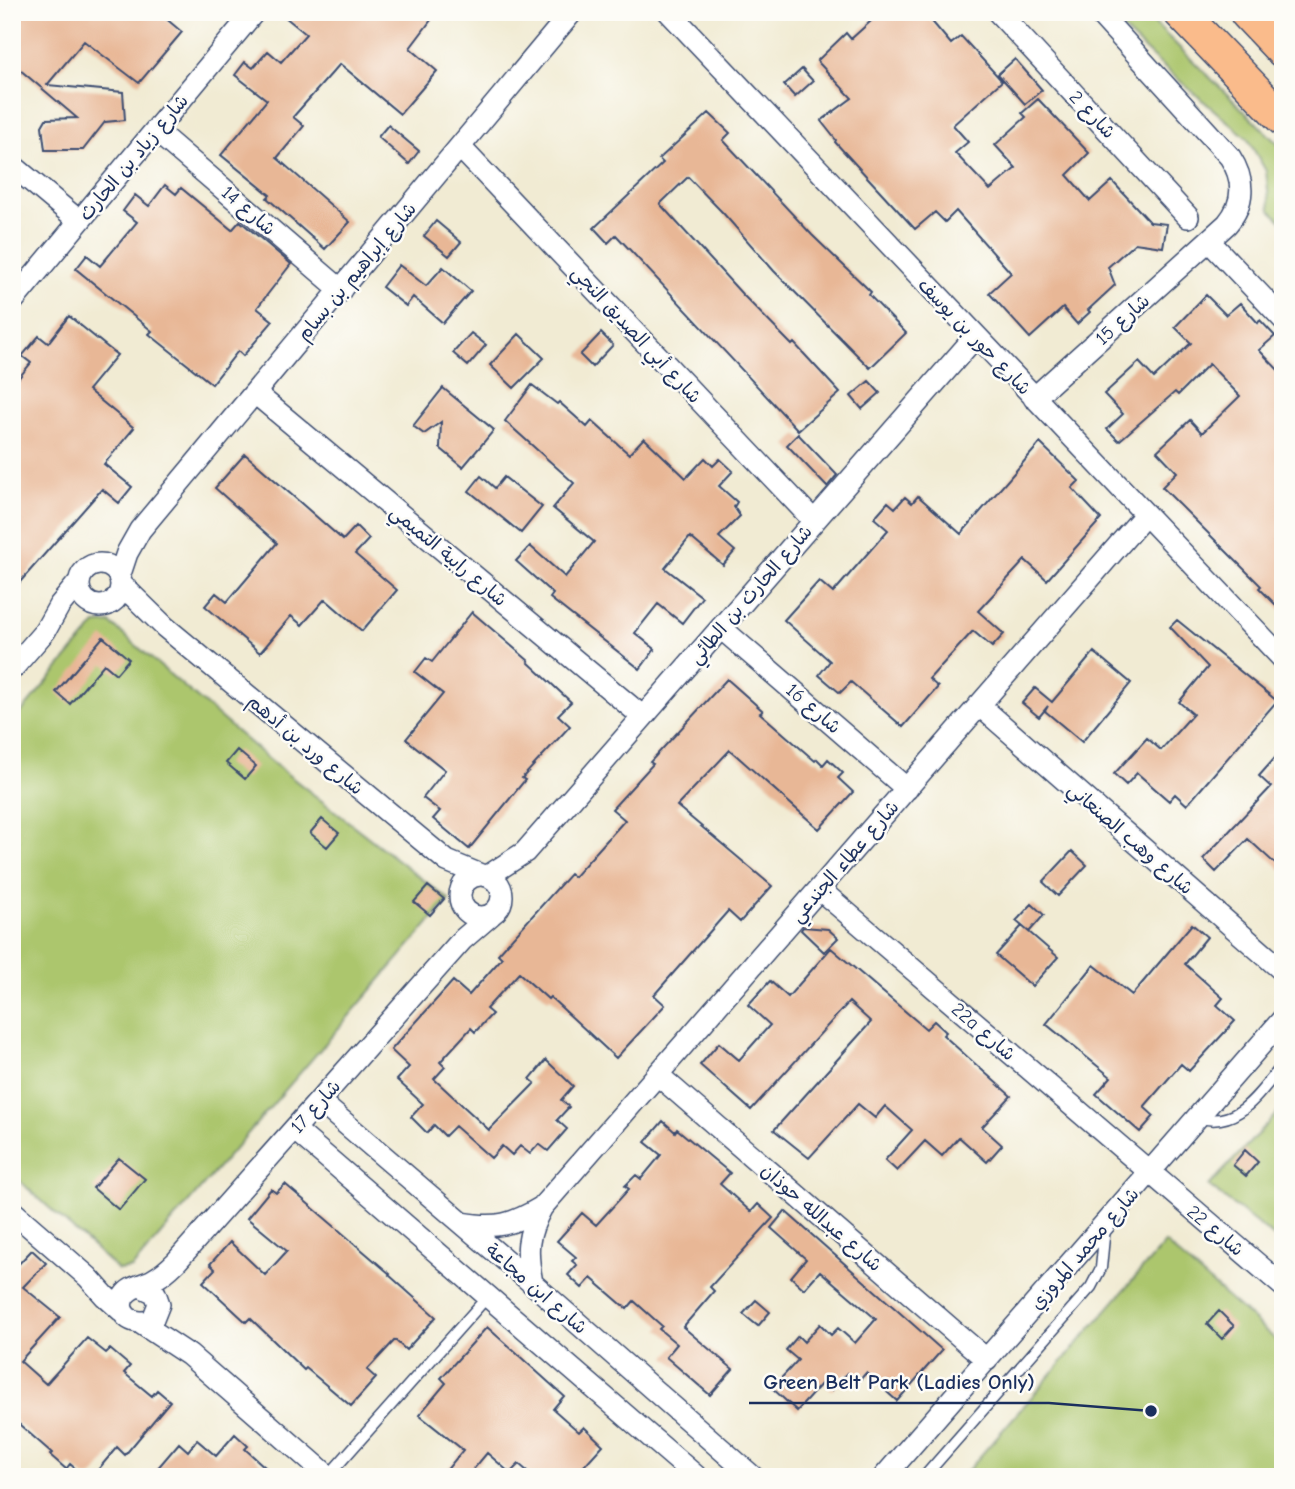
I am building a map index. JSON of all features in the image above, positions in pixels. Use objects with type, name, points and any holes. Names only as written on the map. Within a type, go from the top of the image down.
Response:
[{"type":"highway","points":[[1249,12],[1283,48]]},
{"type":"main road","points":[[1180,12],[1283,119]]},
{"type":"street","name":"شارع إبراهيم بن بسام","points":[[120,581],[127,552],[140,530],[572,12]]},
{"type":"street","name":"شارع حور بن يوسف","points":[[669,12],[1283,659]]},
{"type":"street","name":"شارع 2","points":[[998,12],[1188,217]]},
{"type":"street","name":"شارع 15","points":[[1034,398],[1209,240],[1234,216],[1239,205],[1241,181],[1230,157],[1098,12]]},
{"type":"street","name":"شارع زياد بن الحارث","points":[[12,302],[156,131],[242,17]]},
{"type":"street","name":"شارع 14","points":[[156,131],[341,290]]},
{"type":"street","name":"شارع أبي الصديق النجي","points":[[460,147],[814,522]]},
{"type":"street","points":[[12,166],[79,221]]},
{"type":"street","points":[[1209,240],[1283,319]]},
{"type":"street","name":"شارع الحارث بن الطائي","points":[[503,895],[525,852],[975,337]]},
{"type":"street","name":"شارع رابية التميمي","points":[[255,393],[643,717]]},
{"type":"street","name":"شارع عطاء الجندعي","points":[[532,1283],[528,1240],[542,1207],[1145,514]]},
{"type":"street","name":"شارع إبراهيم بن بسام","points":[[99,564],[140,530]]},
{"type":"street","points":[[12,669],[45,631],[85,569],[99,564],[115,570],[120,581],[120,592],[102,605],[69,616],[45,631]]},
{"type":"street","name":"شارع ورد بن أدهم","points":[[120,581],[165,627],[447,861],[484,875]]},
{"type":"street","points":[[79,582],[82,597],[102,605]]},
{"type":"street","name":"شارع ورد بن أدهم","points":[[102,605],[135,612],[165,627]]},
{"type":"street","name":"شارع 16","points":[[721,628],[907,789]]},
{"type":"street","name":"شارع وهب الصنعاني","points":[[979,705],[1283,971]]},
{"type":"street","name":"شارع الحارث بن الطائي","points":[[484,875],[525,852]]},
{"type":"street","name":"شارع ورد بن أدهم","points":[[447,861],[462,898]]},
{"type":"street","points":[[484,875],[498,883],[503,895],[500,906],[485,917],[472,915],[462,898],[469,879],[484,875]]},
{"type":"street","name":"22a شارع","points":[[819,889],[1148,1173]]},
{"type":"street","name":"شارع 17","points":[[454,949],[461,928],[462,898]]},
{"type":"street","name":"شارع 17","points":[[137,1287],[165,1272],[176,1262],[454,949],[491,915]]},
{"type":"street","name":"شارع محمد المروزي","points":[[884,1477],[1283,1019]]},
{"type":"street","name":"شارع عبدالله حوذان","points":[[658,1075],[987,1360]]},
{"type":"street","name":"شارع ابن مجاعة","points":[[319,1101],[753,1477]]},
{"type":"street","name":"شارع ابن مجاعة","points":[[294,1129],[697,1477]]},
{"type":"street","name":"شارع 22","points":[[1148,1173],[1283,1286]]},
{"type":"street","name":"شارع عطاء الجندعي","points":[[462,1223],[482,1227],[501,1226],[519,1220],[542,1207]]},
{"type":"street","points":[[12,1211],[88,1277],[105,1296],[189,1355],[328,1476]]},
{"type":"street","name":"شارع 17","points":[[159,1306],[166,1282],[176,1262]]},
{"type":"street","points":[[88,1277],[110,1286],[137,1287],[155,1293],[159,1306],[189,1355]]},
{"type":"street","points":[[133,1318],[122,1301],[137,1287]]},
{"type":"street","points":[[133,1318],[153,1319],[159,1306]]},
{"type":"lane","points":[[1197,1117],[1218,1121],[1236,1115],[1283,1065]]},
{"type":"lane","points":[[924,1477],[1097,1278],[1104,1258],[1105,1223]]},
{"type":"lane","points":[[328,1476],[488,1296]]},
{"type":"green space","points":[[1104,12],[1143,12],[1283,149],[1283,222],[1270,210],[1266,171],[1247,138]]},
{"type":"green space","points":[[110,623],[273,763],[449,900],[132,1268],[118,1270],[12,1174],[12,723],[96,624]]},
{"type":"green space","points":[[1283,1107],[1283,1244],[1209,1186]]},
{"type":"green space","points":[[1165,1243],[1283,1346],[1283,1477],[962,1477]]},
{"type":"building","points":[[12,12],[158,12],[182,32],[139,83],[84,41],[47,85],[123,92],[125,120],[105,122],[83,150],[45,150],[42,126],[46,119],[77,118],[12,63]]},
{"type":"building","points":[[279,12],[437,12],[410,48],[437,71],[400,114],[340,64],[293,117],[304,126],[277,158],[350,222],[325,249],[267,198],[270,195],[221,155],[267,100],[235,75],[245,62],[253,68],[268,51],[281,62],[306,34]]},
{"type":"building","points":[[881,12],[924,12],[951,44],[961,36],[1002,81],[953,125],[968,142],[955,153],[990,190],[1016,168],[995,145],[1026,117],[1022,113],[1038,99],[1089,153],[1067,175],[1090,201],[1112,181],[1150,222],[1167,224],[1163,247],[1135,243],[1108,267],[1115,285],[1077,324],[1063,308],[1030,338],[989,293],[1011,273],[956,211],[945,222],[935,212],[915,229],[835,142],[821,121],[852,98],[817,61],[846,33],[851,39]]},
{"type":"building","points":[[1015,59],[1042,90],[1025,104],[998,74]]},
{"type":"building","points":[[802,69],[813,81],[795,97],[784,85]]},
{"type":"building","points":[[709,113],[730,133],[723,140],[812,235],[871,292],[869,295],[906,333],[870,368],[774,271],[688,177],[660,204],[742,294],[792,345],[794,343],[840,393],[798,430],[616,235],[608,243],[594,228],[663,163],[659,159]]},
{"type":"building","points":[[388,125],[419,151],[409,164],[378,137]]},
{"type":"building","points":[[165,185],[176,194],[181,188],[232,230],[240,221],[291,264],[257,308],[273,321],[243,356],[238,351],[212,384],[149,334],[152,331],[76,269],[87,255],[100,266],[137,222],[123,211],[135,195],[149,206]]},
{"type":"building","points":[[436,221],[461,242],[449,256],[424,236]]},
{"type":"building","points":[[399,265],[426,286],[443,267],[471,291],[443,323],[413,297],[406,306],[382,287]]},
{"type":"building","points":[[1206,295],[1226,315],[1240,303],[1258,323],[1260,320],[1275,336],[1259,350],[1283,375],[1283,612],[1259,588],[1261,586],[1162,487],[1177,472],[1157,451],[1190,420],[1202,433],[1240,396],[1209,364],[1178,395],[1175,392],[1119,441],[1107,429],[1123,414],[1104,394],[1139,362],[1154,378],[1191,343],[1175,327]]},
{"type":"building","points":[[69,316],[117,355],[88,390],[134,428],[104,464],[132,487],[119,503],[102,489],[12,591],[12,386],[31,363],[22,356],[39,336],[48,343]]},
{"type":"building","points":[[471,333],[486,345],[468,366],[453,353]]},
{"type":"building","points":[[601,333],[613,345],[592,367],[580,355]]},
{"type":"building","points":[[519,334],[544,358],[514,388],[490,365]]},
{"type":"building","points":[[869,381],[880,393],[862,409],[851,396]]},
{"type":"building","points":[[532,385],[557,404],[559,402],[587,427],[592,421],[629,454],[644,438],[686,478],[705,458],[713,466],[720,459],[733,471],[719,486],[737,502],[734,507],[740,516],[719,537],[735,551],[723,565],[690,537],[665,568],[702,597],[682,623],[658,604],[635,633],[655,649],[640,669],[550,598],[553,594],[516,561],[530,546],[565,577],[594,542],[553,508],[574,483],[505,421]]},
{"type":"building","points":[[443,388],[494,430],[463,467],[440,448],[441,422],[424,434],[413,426]]},
{"type":"building","points":[[798,434],[837,475],[827,487],[787,445]]},
{"type":"building","points":[[1040,443],[1079,481],[1072,488],[1101,519],[1047,580],[1025,560],[978,611],[1004,634],[992,647],[973,631],[929,679],[938,687],[903,727],[851,682],[840,693],[819,675],[830,661],[784,620],[819,581],[833,593],[888,530],[874,518],[888,502],[895,508],[905,497],[912,503],[918,496],[961,534]]},
{"type":"building","points":[[245,454],[343,540],[356,526],[369,539],[355,554],[397,590],[362,631],[325,599],[302,625],[291,616],[260,653],[205,606],[216,593],[227,602],[277,543],[215,488]]},
{"type":"building","points":[[481,476],[495,488],[504,477],[542,507],[521,533],[469,491]]},
{"type":"building","points":[[472,612],[571,702],[558,715],[570,726],[522,778],[525,780],[469,849],[433,819],[440,811],[423,798],[445,770],[406,739],[443,694],[415,672],[426,658],[432,662]]},
{"type":"building","points":[[1177,620],[1277,701],[1187,805],[1175,794],[1169,801],[1137,773],[1126,785],[1114,774],[1147,738],[1161,750],[1193,714],[1179,702],[1208,667],[1170,627]]},
{"type":"building","points":[[103,637],[129,659],[116,674],[104,664],[70,704],[56,692]]},
{"type":"building","points":[[1094,652],[1131,683],[1082,742],[1045,711],[1048,706],[1039,717],[1022,703],[1035,688],[1052,702]]},
{"type":"building","points":[[727,679],[763,711],[760,713],[815,761],[817,759],[823,765],[828,759],[843,773],[838,778],[853,792],[819,829],[730,750],[677,806],[772,886],[740,922],[728,911],[654,995],[665,1005],[616,1058],[550,997],[548,999],[519,973],[486,1009],[492,1014],[475,1032],[471,1028],[440,1062],[445,1067],[434,1079],[489,1130],[535,1083],[530,1079],[546,1060],[573,1086],[561,1100],[569,1107],[557,1120],[567,1129],[548,1151],[539,1144],[530,1154],[520,1146],[512,1155],[502,1146],[491,1158],[455,1126],[445,1136],[434,1125],[427,1133],[411,1117],[423,1104],[397,1080],[409,1067],[391,1050],[453,981],[469,995],[502,958],[498,954],[570,874],[574,877],[625,820],[612,809],[653,764],[650,762]]},
{"type":"building","points":[[1283,749],[1283,871],[1248,839],[1216,872],[1203,859],[1271,787],[1259,776]]},
{"type":"building","points":[[237,750],[256,766],[245,779],[226,763]]},
{"type":"building","points":[[322,819],[339,833],[327,847],[310,833]]},
{"type":"building","points":[[1072,851],[1087,865],[1058,896],[1043,882]]},
{"type":"building","points":[[428,886],[444,899],[430,915],[414,902]]},
{"type":"building","points":[[1032,904],[1044,915],[1029,932],[1016,921]]},
{"type":"building","points":[[1192,924],[1207,937],[1185,964],[1223,998],[1217,1005],[1235,1021],[1189,1071],[1181,1064],[1144,1107],[1154,1116],[1140,1132],[1096,1094],[1111,1077],[1046,1024],[1094,965],[1132,995]]},
{"type":"building","points":[[1022,926],[1058,957],[1032,986],[996,955]]},
{"type":"building","points":[[803,927],[828,929],[838,938],[824,952],[801,930]]},
{"type":"building","points":[[831,948],[926,1029],[934,1021],[946,1032],[943,1035],[1011,1096],[982,1127],[1002,1145],[987,1162],[959,1137],[942,1156],[925,1141],[897,1171],[885,1160],[912,1130],[885,1106],[875,1118],[858,1104],[809,1158],[774,1130],[871,1022],[849,1002],[751,1110],[700,1065],[719,1043],[739,1060],[770,1025],[748,1005],[770,981],[788,997]]},
{"type":"building","points":[[663,1121],[675,1132],[677,1129],[730,1173],[720,1184],[751,1212],[758,1204],[773,1218],[710,1287],[714,1291],[683,1327],[733,1369],[710,1395],[666,1357],[677,1344],[659,1329],[662,1326],[634,1301],[627,1309],[591,1278],[582,1288],[568,1275],[577,1265],[572,1261],[576,1257],[557,1241],[582,1213],[596,1225],[629,1189],[625,1186],[636,1175],[641,1179],[661,1155],[645,1142]]},
{"type":"building","points":[[1245,1150],[1258,1162],[1246,1176],[1233,1165]]},
{"type":"building","points":[[119,1158],[145,1179],[119,1210],[93,1188]]},
{"type":"building","points":[[285,1184],[436,1317],[406,1350],[395,1340],[367,1370],[376,1378],[351,1406],[306,1368],[304,1370],[250,1318],[246,1322],[203,1282],[215,1269],[210,1264],[230,1242],[265,1275],[287,1251],[247,1218],[271,1189],[276,1193]]},
{"type":"building","points":[[785,1211],[942,1350],[897,1401],[866,1373],[858,1382],[847,1373],[832,1390],[823,1382],[797,1411],[772,1388],[798,1360],[786,1350],[798,1336],[804,1342],[820,1324],[831,1335],[838,1328],[855,1343],[876,1319],[820,1271],[804,1289],[791,1277],[806,1259],[771,1228]]},
{"type":"building","points":[[32,1250],[46,1263],[23,1287],[60,1317],[20,1361],[46,1384],[87,1338],[106,1353],[110,1349],[130,1366],[124,1373],[152,1396],[157,1390],[170,1401],[125,1455],[117,1447],[92,1477],[85,1477],[70,1464],[66,1469],[12,1418],[12,1271]]},
{"type":"building","points":[[756,1300],[770,1312],[758,1326],[743,1314]]},
{"type":"building","points":[[1219,1311],[1234,1326],[1222,1339],[1207,1324]]},
{"type":"building","points":[[487,1327],[564,1396],[553,1409],[579,1432],[584,1427],[603,1445],[574,1477],[534,1477],[519,1464],[510,1473],[487,1453],[467,1477],[441,1477],[463,1450],[419,1415],[446,1383],[441,1378]]},
{"type":"building","points":[[235,1434],[248,1446],[245,1449],[276,1477],[150,1477],[179,1443],[188,1451],[197,1440],[216,1456]]},
{"type":"place","name":"Green Belt Park (Ladies Only)","points":[[1151,1411]]}]
